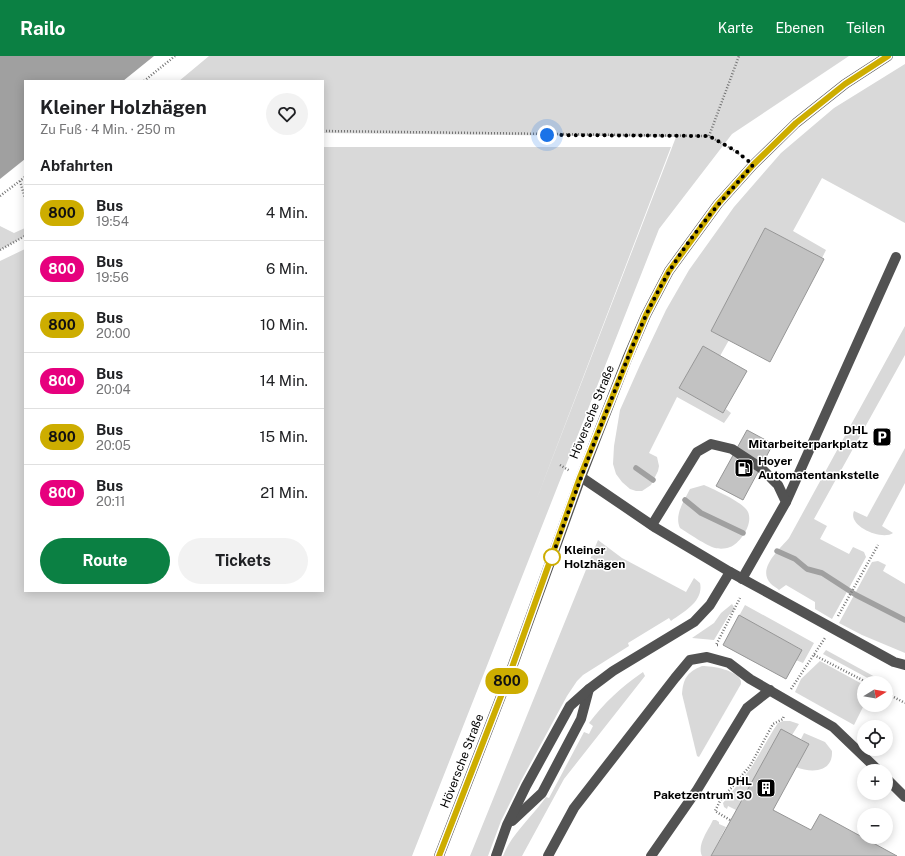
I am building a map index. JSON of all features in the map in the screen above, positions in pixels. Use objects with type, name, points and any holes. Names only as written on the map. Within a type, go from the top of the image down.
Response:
[{"type":"street","name":"Höversche Straße","points":[[439,856],[510,673],[580,477],[643,321],[669,271],[718,204],[753,165],[796,123],[839,89],[888,56]]},
{"type":"street","points":[[742,579],[786,502],[896,257]]},
{"type":"street","points":[[652,525],[697,452],[711,444],[732,449],[761,468],[778,485],[786,502]]},
{"type":"street","points":[[580,477],[652,525],[742,579],[894,662],[905,665]]},
{"type":"street","points":[[496,856],[526,786],[570,706],[613,671],[694,622],[710,605],[730,572]]},
{"type":"street","points":[[548,856],[574,808],[690,660],[707,657],[729,663],[750,679],[833,727],[872,764]]},
{"type":"street","points":[[508,825],[542,794],[581,719],[589,689]]},
{"type":"street","points":[[651,856],[697,790],[747,708],[770,690]]},
{"type":"street","points":[[893,785],[905,797]]},
{"type":"path","points":[[145,80],[175,56]]},
{"type":"path","points":[[709,136],[739,56]]},
{"type":"path","points":[[324,132],[709,136],[736,151],[753,165]]},
{"type":"path","points":[[0,196],[24,178]]},
{"type":"path","points":[[20,181],[24,195]]},
{"type":"path","points":[[0,250],[24,237]]},
{"type":"path","points":[[845,604],[878,545]]},
{"type":"path","points":[[723,649],[716,645],[740,598]]},
{"type":"path","points":[[730,820],[715,811],[720,801],[750,766],[773,724],[783,719],[792,687],[819,648]]},
{"type":"path","points":[[814,655],[857,677]]},
{"type":"path","points":[[893,697],[905,703]]},
{"type":"shaded area","points":[[0,56],[154,56],[124,80],[24,80],[24,160],[0,179]]},
{"type":"shaded area","points":[[209,56],[849,56],[732,134],[659,229],[412,856],[0,856],[0,261],[24,249],[24,592],[324,592],[324,147],[671,147],[534,506],[676,137],[324,133],[324,80],[180,80]]},
{"type":"shaded area","points":[[905,64],[905,223],[822,178],[793,231],[826,250],[822,258],[765,228],[711,331],[729,340],[720,356],[703,346],[679,388],[723,413],[726,409],[731,413],[724,423],[677,397],[649,453],[657,457],[659,466],[651,485],[642,491],[630,489],[616,474],[613,464],[614,446],[620,410],[666,310],[689,270],[734,207],[781,153],[834,108]]},
{"type":"shaded area","points":[[0,226],[14,233],[24,228],[24,237],[0,250]]},
{"type":"shaded area","points":[[905,326],[905,355],[814,519],[827,526],[820,539],[849,554],[853,547],[864,552],[866,557],[832,619],[815,609],[815,602],[786,585],[779,590],[772,585],[767,578],[766,572],[775,553],[789,538]]},
{"type":"shaded area","points":[[905,448],[905,483],[882,526],[893,533],[888,535],[874,534],[860,527],[853,517],[854,511],[867,517]]},
{"type":"shaded area","points":[[704,485],[738,502],[749,514],[748,525],[743,536],[734,545],[728,548],[718,549],[712,547],[680,528],[678,523],[679,513],[690,489]]},
{"type":"shaded area","points":[[598,540],[622,558],[686,592],[694,578],[700,583],[699,595],[696,601],[682,614],[671,621],[669,618],[628,643],[629,646],[583,675],[577,681],[567,696],[522,779],[501,821],[488,856],[470,856]]},
{"type":"shaded area","points":[[878,561],[886,565],[883,571],[905,584],[905,653],[862,635],[839,623],[872,562]]},
{"type":"shaded area","points":[[732,604],[735,609],[729,615],[714,640],[692,638],[714,623],[721,613]]},
{"type":"shaded area","points":[[745,605],[814,643],[803,663],[796,660],[801,649],[739,616]]},
{"type":"shaded area","points":[[826,650],[873,676],[864,676],[823,654]]},
{"type":"shaded area","points":[[820,661],[857,681],[857,712],[860,712],[854,725],[795,692],[801,679]]},
{"type":"shaded area","points":[[702,666],[730,671],[739,677],[741,684],[699,757],[697,756],[682,694],[683,684],[689,674]]},
{"type":"shaded area","points":[[643,672],[645,676],[564,779],[522,856],[503,856],[517,832],[546,797],[549,798],[584,732],[589,734],[593,726],[589,723],[613,696],[627,683]]},
{"type":"shaded area","points":[[790,721],[799,724],[792,735],[781,730],[736,810],[728,806],[727,809],[724,807],[723,803],[751,768],[778,723]]},
{"type":"shaded area","points":[[804,733],[825,742],[832,751],[829,764],[820,770],[808,770],[796,767],[808,744],[801,739]]},
{"type":"shaded area","points":[[713,820],[716,820],[719,824],[726,827],[711,856],[702,856],[702,842]]},
{"type":"building","points":[[765,228],[824,259],[770,362],[711,331]]},
{"type":"building","points":[[703,346],[747,371],[723,413],[679,388]]},
{"type":"building","points":[[747,430],[773,444],[743,500],[716,486]]},
{"type":"building","points":[[739,615],[802,650],[786,679],[723,645]]},
{"type":"building","name":"DHL Paketzentrum 30","points":[[781,729],[809,744],[773,810],[811,830],[820,814],[857,834],[857,844],[875,844],[897,856],[711,856]]},
{"type":"waterway","points":[[636,468],[653,480]]},
{"type":"waterway","points":[[685,500],[701,513],[743,533]]},
{"type":"waterway","points":[[777,551],[795,559],[807,569],[822,573],[856,595],[905,620]]},
{"type":"bus line","name":"800","points":[[439,856],[510,673],[580,477],[646,315],[669,271],[718,204],[753,165],[796,123],[845,84],[888,56]]},
{"type":"place","name":"DHL Mitarbeiterparkplatz","points":[[882,437]]},
{"type":"place","name":"Hoyer Automatentankstelle","points":[[744,468]]},
{"type":"place","name":"Kleiner Holzhägen","points":[[552,557]]},
{"type":"place","name":"DHL Paketzentrum 30","points":[[766,788]]},
{"type":"route","points":[[547,135],[709,136],[736,151],[753,165],[718,204],[695,234],[669,271],[646,315],[580,477],[552,557]]}]
